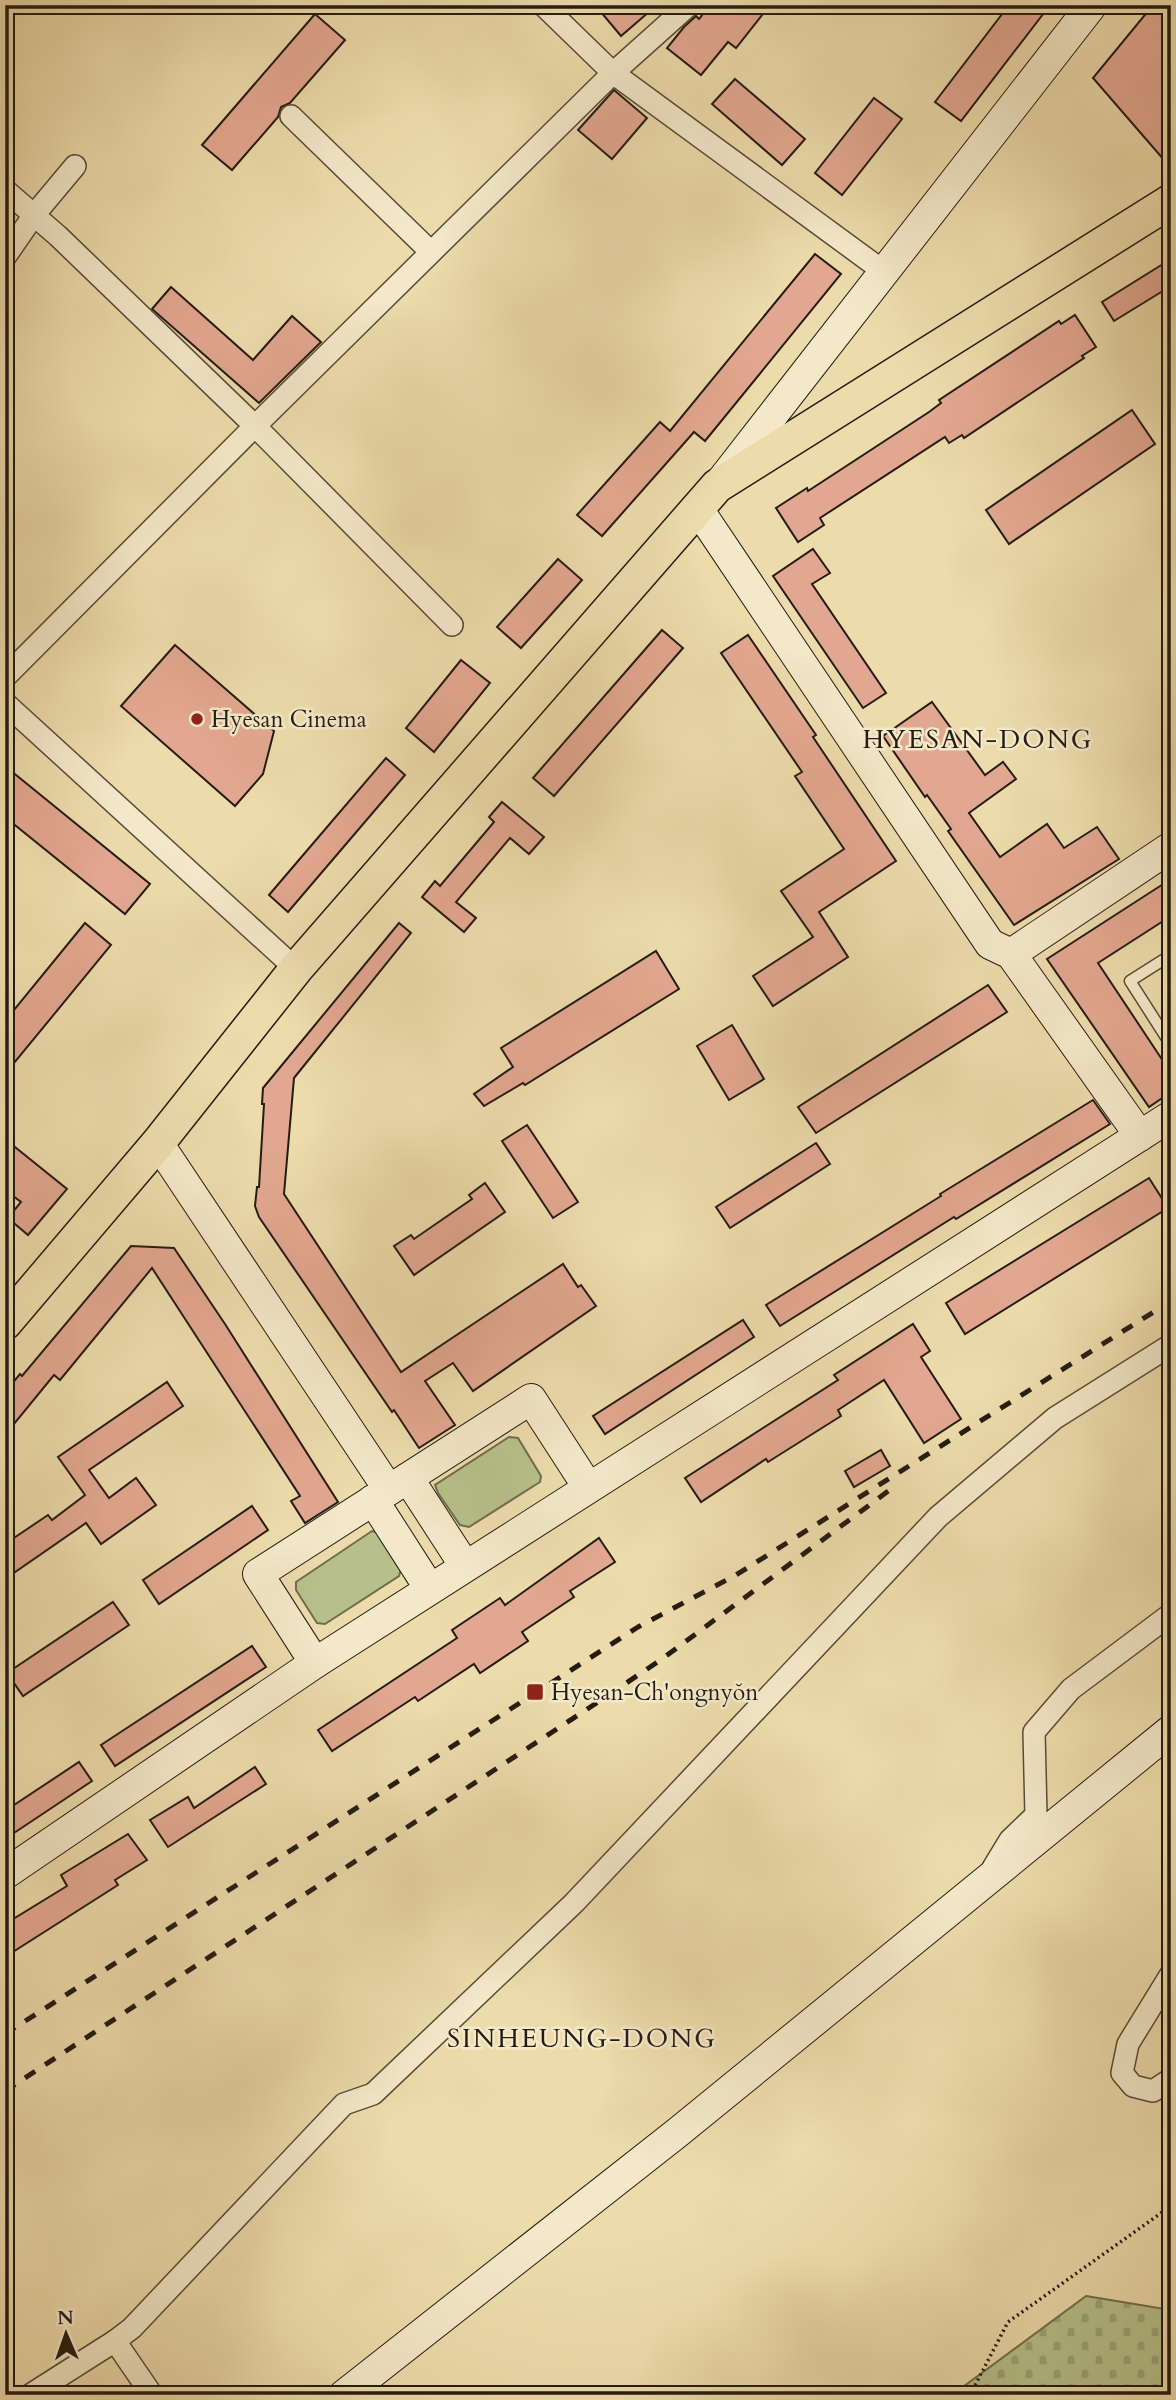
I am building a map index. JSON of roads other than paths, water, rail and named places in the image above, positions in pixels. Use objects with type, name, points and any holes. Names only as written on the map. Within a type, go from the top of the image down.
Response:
[{"type":"main road","points":[[5,1323],[158,1143],[296,969],[707,497],[1092,5]]},
{"type":"main road","points":[[707,497],[1171,201]]},
{"type":"main road","points":[[707,497],[990,944],[1011,954],[1140,1136]]},
{"type":"main road","points":[[1011,954],[1171,847]]},
{"type":"main road","points":[[5,1874],[315,1663],[1171,1116]]},
{"type":"main road","points":[[158,1143],[390,1489],[465,1566]]},
{"type":"main road","points":[[315,1663],[258,1574],[390,1489],[531,1399],[588,1488]]},
{"type":"main road","points":[[390,1489],[430,1589]]},
{"type":"main road","points":[[344,2395],[666,2141],[1171,1730]]},
{"type":"street","points":[[543,5],[613,73],[883,271]]},
{"type":"street","points":[[5,677],[613,73],[689,5]]},
{"type":"street","points":[[291,116],[431,253]]},
{"type":"street","points":[[5,257],[34,215],[75,166]]},
{"type":"street","points":[[5,190],[255,426],[452,625]]},
{"type":"street","points":[[5,703],[296,969]]},
{"type":"street","points":[[30,2395],[132,2328],[344,2104],[373,2094],[574,1903],[938,1517],[1055,1418],[1171,1345]]},
{"type":"street","points":[[982,1885],[1010,1840],[1036,1815],[1034,1732],[1071,1689],[1171,1614]]},
{"type":"street","points":[[1171,1975],[1128,2045],[1122,2073],[1133,2086],[1153,2091],[1171,2079]]},
{"type":"street","points":[[115,2341],[152,2395]]},
{"type":"lane","points":[[1171,955],[1130,981],[1171,1045]]},
{"type":"railway","points":[[5,2034],[638,1627],[736,1575],[1171,1301]]},
{"type":"railway","points":[[5,2091],[662,1659],[891,1489]]},
{"type":"place","name":"Hyesan Cinema","points":[[197,719]]},
{"type":"place","name":"Hyesan-Ch'ongnyŏn","points":[[535,1692]]},
{"type":"district","name":"HYESAN-DONG","points":[[978,739]]},
{"type":"district","name":"SINHEUNG-DONG","points":[[582,2038]]}]
